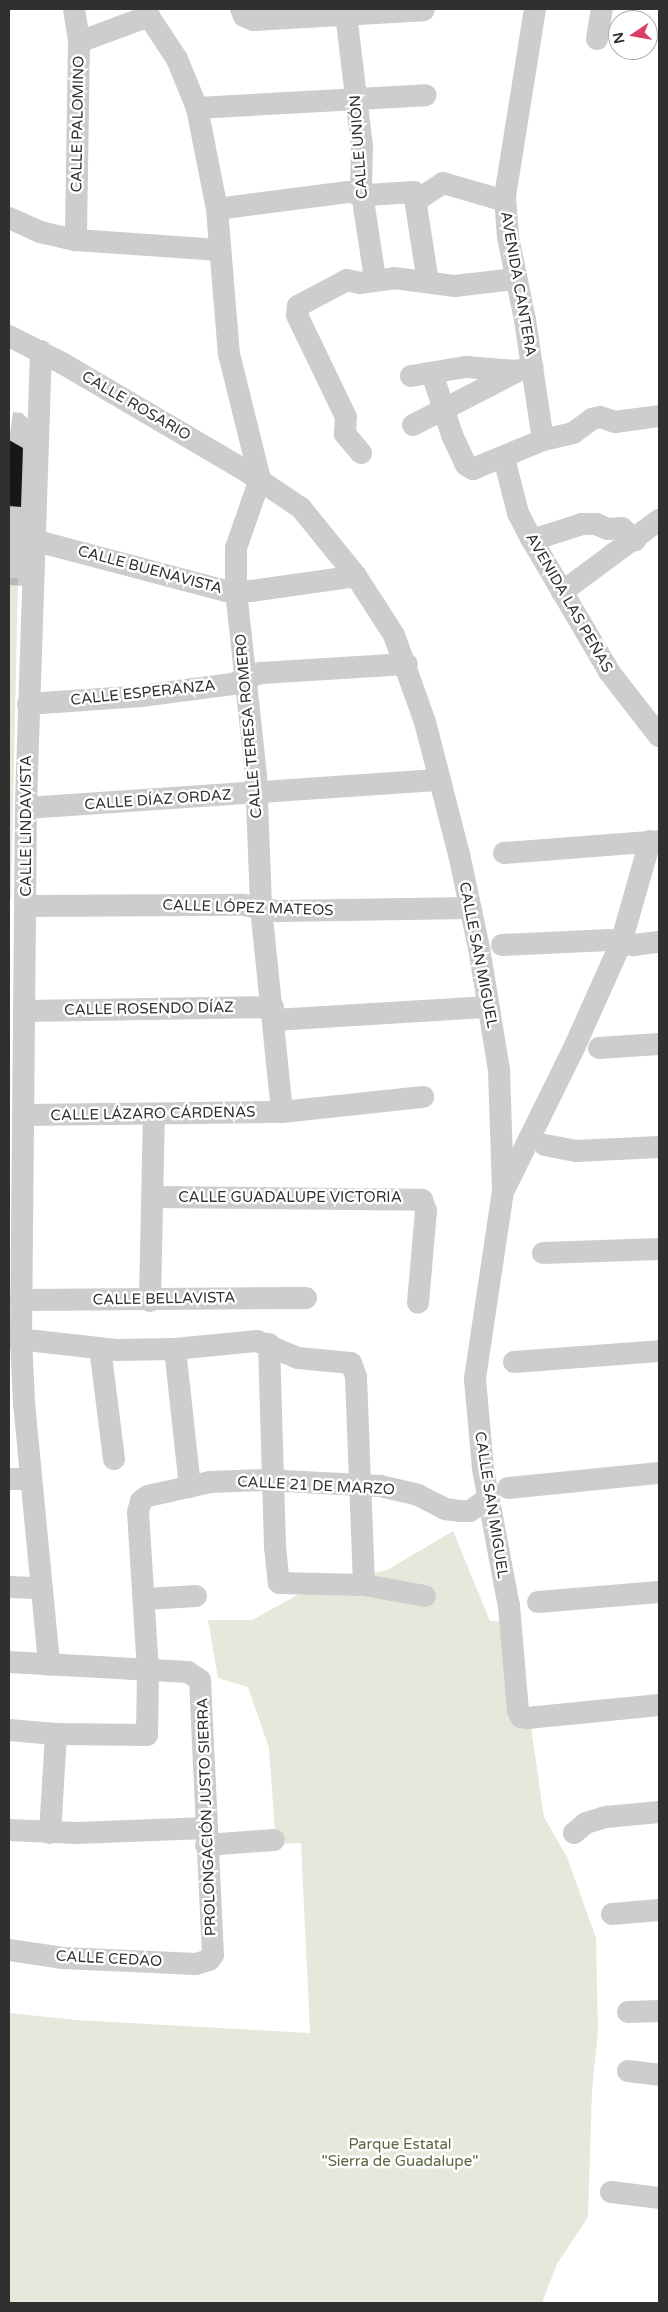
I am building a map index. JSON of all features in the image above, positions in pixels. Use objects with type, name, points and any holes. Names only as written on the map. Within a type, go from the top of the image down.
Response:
[{"type":"street","name":"CALLE PALOMINO","points":[[74,9],[79,42],[76,240]]},
{"type":"street","points":[[241,9],[244,16],[253,20],[424,10]]},
{"type":"street","name":"AVENIDA CANTERA","points":[[535,9],[505,197],[525,369],[543,440]]},
{"type":"street","points":[[597,39],[602,9]]},
{"type":"street","points":[[79,42],[147,12],[177,59],[197,108],[217,209],[229,354],[260,479]]},
{"type":"street","name":"CALLE UNIÓN","points":[[346,14],[362,152],[361,194],[375,279]]},
{"type":"street","points":[[197,108],[426,95]]},
{"type":"street","points":[[417,200],[443,183],[495,198],[505,197]]},
{"type":"street","points":[[217,209],[339,193],[411,192],[417,200],[428,282]]},
{"type":"street","points":[[9,218],[40,232],[76,240],[220,250]]},
{"type":"street","points":[[360,454],[345,434],[346,418],[296,308],[347,280],[360,283],[375,279],[428,282],[455,286],[515,279]]},
{"type":"street","name":"CALLE ROSARIO","points":[[9,336],[41,351],[260,479]]},
{"type":"street","name":"CALLE LINDAVISTA","points":[[41,351],[28,704],[26,906],[17,963],[26,1011],[17,1064],[24,1115],[21,1300],[15,1338],[49,1665]]},
{"type":"street","points":[[525,369],[466,366],[422,374],[444,410],[452,435],[470,468],[479,468],[543,440],[573,433],[600,417],[615,422],[659,416]]},
{"type":"street","points":[[414,425],[525,369]]},
{"type":"street","name":"AVENIDA LAS PEÑAS","points":[[504,458],[518,512],[532,540],[610,673],[659,736]]},
{"type":"street","name":"CALLE SAN MIGUEL","points":[[260,479],[301,508],[380,608],[406,664],[440,780],[470,908],[489,1007],[501,1091],[503,1191],[475,1379],[487,1499],[509,1606],[518,1711],[524,1718],[659,1705]]},
{"type":"street","name":"CALLE TERESA ROMERO","points":[[260,479],[236,548],[236,591],[258,793],[261,908],[274,1014]]},
{"type":"street","points":[[562,592],[635,540],[659,520]]},
{"type":"street","points":[[532,540],[582,524],[596,524],[608,528],[622,528],[635,540]]},
{"type":"street","name":"CALLE BUENAVISTA","points":[[33,540],[236,591],[356,576]]},
{"type":"street","name":"CALLE ESPERANZA","points":[[28,704],[141,696],[232,684],[261,674],[406,664]]},
{"type":"street","name":"CALLE DÍAZ ORDAZ","points":[[26,808],[440,780]]},
{"type":"street","points":[[503,1191],[574,1048],[621,943],[655,841],[609,848],[504,853]]},
{"type":"street","name":"CALLE LÓPEZ MATEOS","points":[[26,906],[243,905],[278,911],[470,908]]},
{"type":"street","points":[[502,945],[609,940],[633,945],[659,942]]},
{"type":"street","name":"CALLE ROSENDO DÍAZ","points":[[26,1011],[274,1014],[489,1007]]},
{"type":"street","points":[[274,1014],[282,1112]]},
{"type":"street","points":[[599,1048],[659,1044]]},
{"type":"street","name":"CALLE LÁZARO CÁRDENAS","points":[[24,1115],[154,1115],[282,1112],[424,1097]]},
{"type":"street","points":[[150,1301],[154,1197],[154,1115]]},
{"type":"street","points":[[546,1145],[576,1151],[659,1147]]},
{"type":"street","name":"CALLE GUADALUPE VICTORIA","points":[[154,1197],[302,1200],[420,1198],[425,1201],[418,1304]]},
{"type":"street","points":[[543,1253],[659,1249]]},
{"type":"street","name":"CALLE BELLAVISTA","points":[[21,1300],[150,1301],[226,1297],[306,1298]]},
{"type":"street","points":[[15,1338],[100,1348],[175,1349],[246,1340],[269,1344],[298,1358],[347,1360],[354,1366],[364,1585]]},
{"type":"street","points":[[269,1344],[272,1482],[279,1583],[364,1585],[426,1596]]},
{"type":"street","points":[[100,1348],[114,1459]]},
{"type":"street","points":[[175,1349],[190,1487]]},
{"type":"street","points":[[514,1362],[659,1351]]},
{"type":"street","points":[[508,1488],[659,1474]]},
{"type":"street","points":[[9,1479],[31,1479]]},
{"type":"street","name":"CALLE 21 DE MARZO","points":[[145,1599],[138,1512],[141,1501],[148,1496],[210,1482],[272,1482],[398,1489],[459,1511],[470,1511],[487,1499]]},
{"type":"street","points":[[9,1587],[42,1588]]},
{"type":"street","points":[[538,1602],[659,1592]]},
{"type":"street","points":[[9,1730],[56,1734],[147,1734],[148,1671],[145,1599],[196,1596]]},
{"type":"street","points":[[9,1662],[148,1671]]},
{"type":"street","name":"PROLONGACIÓN JUSTO SIERRA","points":[[148,1671],[197,1675],[202,1688],[206,1836],[213,1948],[209,1960]]},
{"type":"street","points":[[50,1832],[56,1734]]},
{"type":"street","points":[[574,1833],[586,1823],[606,1817],[659,1812]]},
{"type":"street","points":[[9,1830],[274,1840]]},
{"type":"street","points":[[612,1914],[659,1910]]},
{"type":"street","name":"CALLE CEDAO","points":[[9,1950],[63,1958],[196,1964],[209,1960]]},
{"type":"street","points":[[628,2012],[659,2011]]},
{"type":"street","points":[[628,2072],[659,2074]]},
{"type":"street","points":[[612,2192],[659,2198]]},
{"type":"green space","points":[[9,578],[18,578],[11,899],[9,899]]},
{"type":"green space","name":"Parque Estatal \"Sierra de Guadalupe\"","points":[[453,1531],[490,1621],[500,1621],[530,1720],[544,1817],[567,1857],[596,1938],[598,2031],[592,2090],[588,2217],[557,2264],[542,2303],[9,2303],[9,2013],[76,2020],[310,2033],[301,1843],[276,1844],[269,1748],[248,1687],[218,1678],[208,1620],[252,1620],[308,1589],[387,1570]]},
{"type":"building","points":[[9,440],[23,448],[21,507],[9,506]]}]
